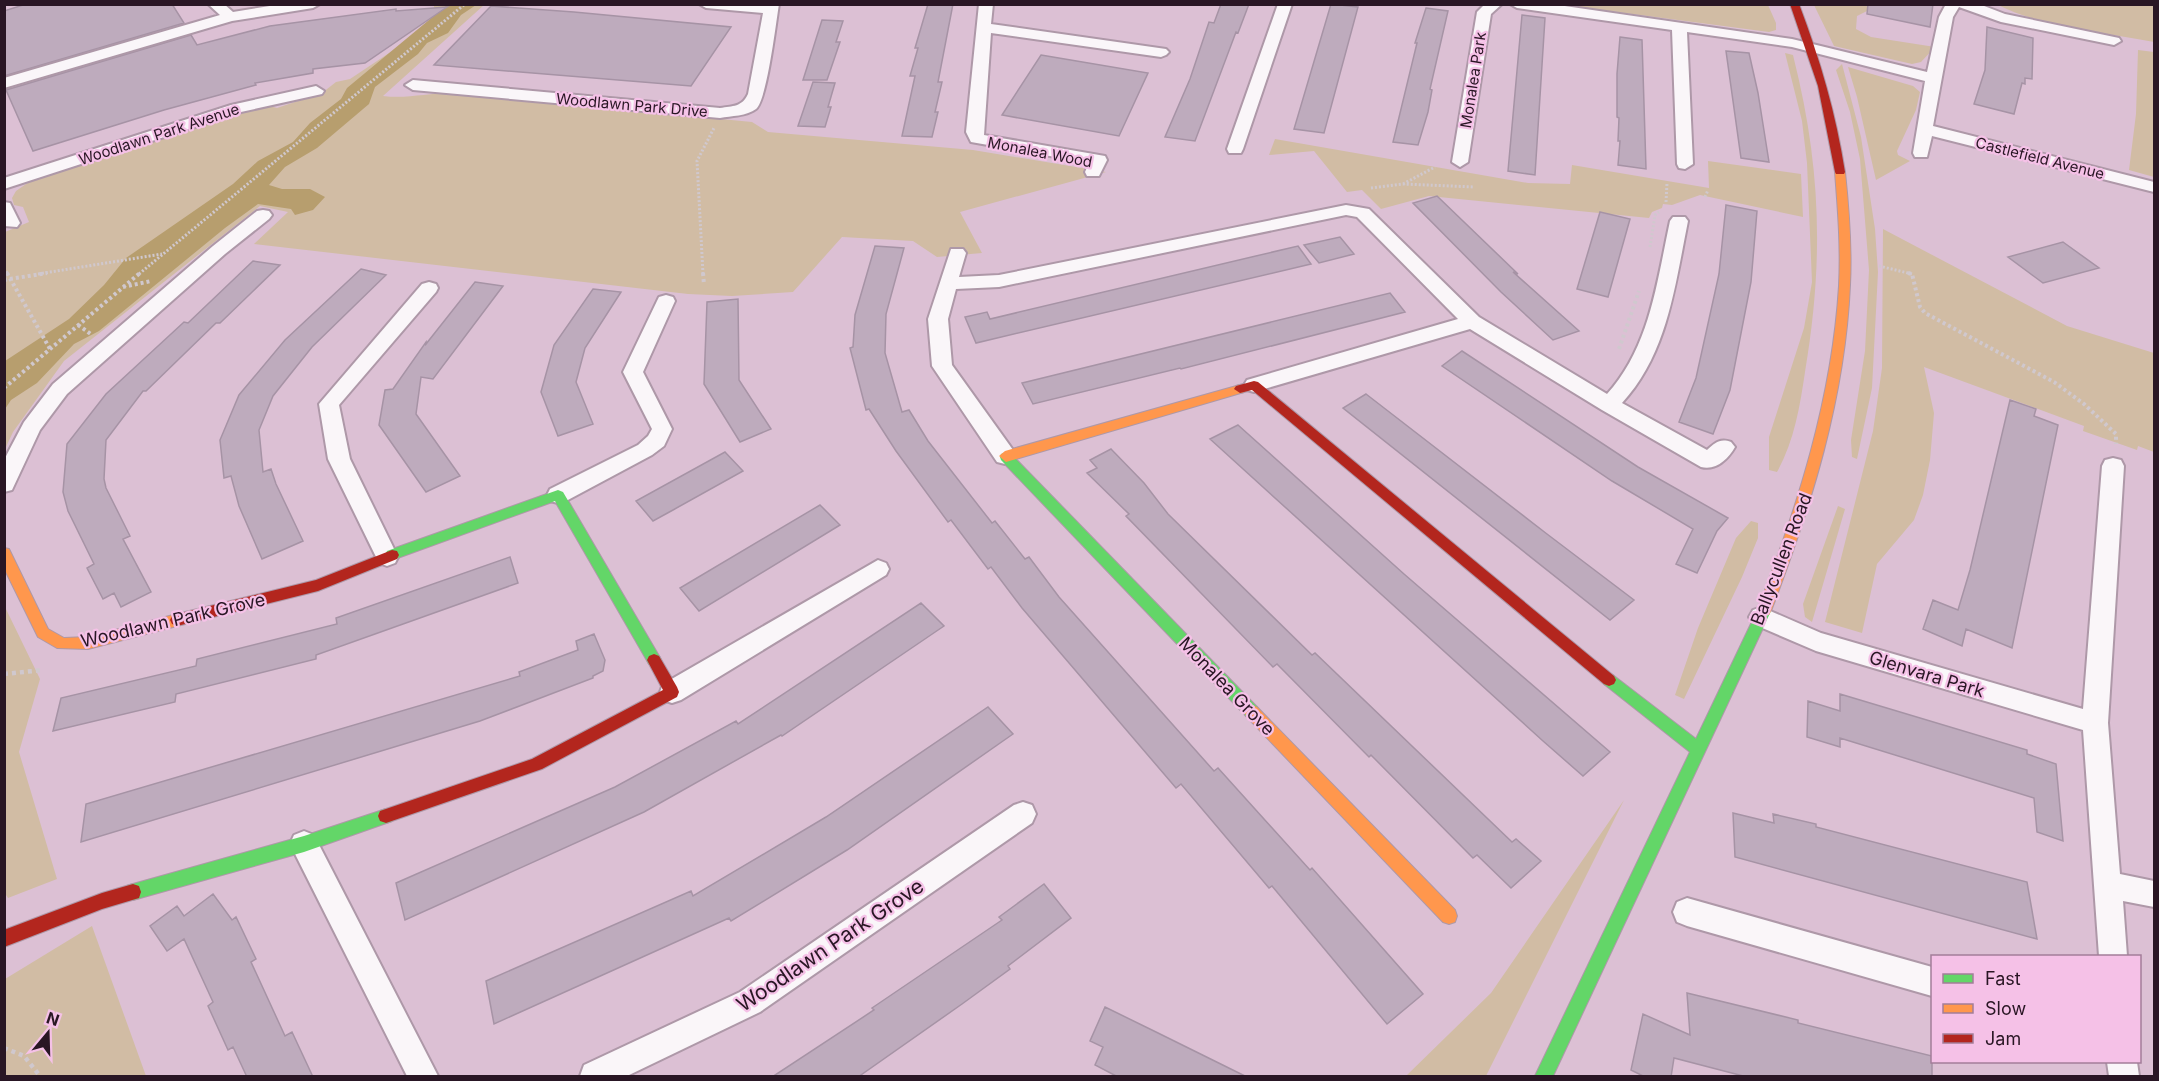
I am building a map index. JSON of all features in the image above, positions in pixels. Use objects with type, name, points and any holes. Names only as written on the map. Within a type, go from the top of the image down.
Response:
[{"type":"street","points":[[215,4],[230,16]]},
{"type":"street","points":[[4,83],[230,16],[313,4]]},
{"type":"street","name":"Woodlawn Park Drive","points":[[413,85],[720,113],[732,112],[750,105],[756,94],[772,7],[706,4]]},
{"type":"street","name":"Monalea Wood","points":[[986,4],[974,132],[977,139],[1099,160],[1093,172]]},
{"type":"street","points":[[1235,149],[1285,4]]},
{"type":"street","name":"Monalea Park","points":[[1460,162],[1484,12],[1495,4]]},
{"type":"street","points":[[1516,4],[1792,43],[1933,78]]},
{"type":"street","name":"Ballycullen Road","points":[[1544,1077],[1761,617],[1789,550],[1815,464],[1834,373],[1841,321],[1845,266],[1842,196],[1836,146],[1821,77],[1794,4]]},
{"type":"street","points":[[1921,153],[1946,17],[1954,4]]},
{"type":"street","points":[[1964,4],[2001,18],[2114,41]]},
{"type":"street","points":[[1680,26],[1685,164]]},
{"type":"street","points":[[983,27],[1161,52]]},
{"type":"street","name":"Woodlawn Park Avenue","points":[[4,184],[237,108],[316,91]]},
{"type":"street","name":"Castlefield Avenue","points":[[1925,129],[2154,187]]},
{"type":"street","points":[[948,283],[999,281],[1354,210],[1363,213],[1472,322],[1609,405],[1709,461],[1724,447]]},
{"type":"street","points":[[1609,405],[1626,389],[1639,370],[1663,301],[1672,214]]},
{"type":"street","points":[[4,484],[31,427],[60,389],[204,263],[263,215]]},
{"type":"street","name":"Monalea Grove","points":[[957,253],[938,319],[942,366],[1005,456],[1449,916]]},
{"type":"street","points":[[387,557],[339,459],[329,404],[429,288]]},
{"type":"street","name":"Woodlawn Park Grove","points":[[4,553],[43,633],[62,644],[88,643],[318,585],[387,557],[558,495],[645,450],[657,441],[662,429],[633,372],[666,301]]},
{"type":"street","points":[[1005,456],[1472,322]]},
{"type":"street","points":[[1254,385],[1571,650],[1699,750]]},
{"type":"street","points":[[2113,955],[2095,723],[2115,455]]},
{"type":"street","points":[[558,495],[672,692]]},
{"type":"street","points":[[4,939],[102,901],[304,844],[537,764],[672,692],[878,569]]},
{"type":"street","name":"Glenvara Park","points":[[1761,617],[1816,641],[2095,723]]},
{"type":"street","name":"Woodlawn Park Grove","points":[[595,1077],[750,1002],[1023,814]]},
{"type":"street","points":[[304,844],[423,1077]]},
{"type":"street","points":[[2107,884],[2154,894]]},
{"type":"street","points":[[1687,912],[1931,982]]},
{"type":"path","points":[[4,388],[162,254],[465,4]]},
{"type":"path","points":[[704,285],[697,161],[714,128]]},
{"type":"path","points":[[1402,184],[1435,166]]},
{"type":"path","points":[[1666,202],[1667,183]]},
{"type":"path","points":[[1371,188],[1402,184],[1474,187]]},
{"type":"path","points":[[1705,197],[1708,190]]},
{"type":"path","points":[[1651,252],[1649,243],[1654,215],[1672,214]]},
{"type":"path","points":[[4,280],[162,254]]},
{"type":"path","points":[[1879,266],[1912,274],[1920,307],[1924,313],[2054,382],[2084,404],[2116,434],[2115,455]]},
{"type":"path","points":[[4,268],[50,349]]},
{"type":"path","points":[[1619,350],[1640,288]]},
{"type":"path","points":[[78,325],[99,340]]},
{"type":"path","points":[[4,674],[43,670]]},
{"type":"path","points":[[4,1048],[24,1056],[40,1077]]},
{"type":"shaded area","points":[[434,5],[484,5],[383,96],[451,93],[752,122],[768,132],[973,150],[1106,172],[960,212],[982,253],[937,257],[913,241],[842,237],[793,292],[732,296],[688,294],[254,244],[288,212],[260,206],[64,361],[13,432],[5,449],[5,232],[29,222],[23,207],[14,205],[12,198],[16,191],[29,182],[105,155],[222,118],[269,106],[277,108],[322,93],[336,82],[350,79],[413,37],[434,18]]},
{"type":"shaded area","points":[[447,5],[476,5],[461,15],[448,33],[427,43],[418,54],[375,87],[369,104],[317,148],[285,167],[269,185],[282,189],[310,189],[325,197],[313,210],[295,215],[291,209],[258,204],[225,228],[99,331],[74,344],[37,383],[11,400],[5,409],[5,361],[69,319],[104,285],[126,258],[233,184],[258,161],[293,142],[310,123],[341,99],[347,88]]},
{"type":"shaded area","points":[[1564,5],[1768,5],[1776,23],[1776,30],[1769,32]]},
{"type":"shaded area","points":[[1814,5],[1879,5],[1857,16],[1856,29],[1871,37],[1935,47],[1921,62],[1912,64],[1834,46]]},
{"type":"shaded area","points":[[1998,5],[2153,5],[2154,42],[2053,24]]},
{"type":"shaded area","points":[[2138,50],[2154,52],[2154,177],[2129,170],[2136,114]]},
{"type":"shaded area","points":[[1785,53],[1793,55],[1809,135],[1817,213],[1817,251],[1811,330],[1801,398],[1792,436],[1777,472],[1769,470],[1769,437],[1804,328],[1812,282],[1807,163],[1802,121]]},
{"type":"shaded area","points":[[1842,64],[1861,137],[1875,229],[1878,272],[1872,388],[1857,459],[1852,457],[1851,440],[1865,351],[1869,270],[1860,159],[1850,112],[1836,70]]},
{"type":"shaded area","points":[[1848,67],[1913,86],[1920,92],[1916,110],[1897,151],[1898,155],[1910,161],[1876,180],[1857,97]]},
{"type":"shaded area","points":[[1275,139],[1528,183],[1570,184],[1572,165],[1709,188],[1708,161],[1801,174],[1803,217],[1700,195],[1672,205],[1663,204],[1662,208],[1652,212],[1649,218],[1429,196],[1381,209],[1362,190],[1347,192],[1314,151],[1269,155]]},
{"type":"shaded area","points":[[1883,229],[2067,326],[2154,353],[2154,452],[2138,446],[2137,450],[2083,431],[2084,426],[1924,367],[1934,413],[1930,460],[1923,495],[1914,520],[1877,564],[1862,633],[1825,622],[1873,431],[1882,368]]},
{"type":"shaded area","points":[[1838,506],[1845,509],[1812,622],[1805,617],[1803,604]]},
{"type":"shaded area","points":[[1751,521],[1758,523],[1758,538],[1684,699],[1675,695],[1698,628],[1736,538]]},
{"type":"shaded area","points":[[5,607],[40,679],[19,752],[57,879],[8,898],[4,892]]},
{"type":"shaded area","points":[[1624,800],[1486,1076],[1406,1076],[1491,993]]},
{"type":"shaded area","points":[[92,926],[146,1076],[5,1076],[5,979]]},
{"type":"building","points":[[26,4],[172,4],[184,23],[4,76],[4,11]]},
{"type":"building","points":[[928,4],[953,4],[938,82],[942,82],[935,112],[938,112],[932,137],[902,136],[915,76],[910,76],[918,48],[915,48]]},
{"type":"building","points":[[1221,4],[1249,4],[1238,33],[1236,32],[1195,141],[1165,137],[1190,79],[1209,22],[1214,23]]},
{"type":"building","points":[[1331,4],[1358,7],[1324,133],[1294,129]]},
{"type":"building","points":[[1868,4],[1933,4],[1930,27],[1867,14]]},
{"type":"building","points":[[491,6],[731,27],[691,86],[434,65]]},
{"type":"building","points":[[447,7],[365,63],[313,69],[313,73],[255,83],[256,85],[164,110],[33,151],[6,90],[191,35],[197,45],[270,26],[396,9],[396,11]]},
{"type":"building","points":[[1426,8],[1448,11],[1430,89],[1432,90],[1428,112],[1418,145],[1393,142],[1417,43],[1415,43]]},
{"type":"building","points":[[1522,15],[1545,18],[1535,175],[1508,171]]},
{"type":"building","points":[[822,20],[843,21],[836,42],[840,42],[827,80],[803,80]]},
{"type":"building","points":[[1987,27],[2033,38],[2032,79],[2025,78],[2025,84],[2022,83],[2014,114],[1974,104],[1985,70]]},
{"type":"building","points":[[1620,37],[1642,40],[1646,169],[1618,165],[1620,141],[1618,141],[1617,74]]},
{"type":"building","points":[[1726,51],[1749,53],[1769,162],[1741,158]]},
{"type":"building","points":[[1041,55],[1148,73],[1119,136],[1002,115]]},
{"type":"building","points":[[813,82],[835,83],[825,127],[798,126]]},
{"type":"building","points":[[1437,196],[1518,274],[1513,272],[1579,331],[1553,340],[1501,292],[1413,203]]},
{"type":"building","points":[[1726,205],[1757,211],[1751,282],[1730,390],[1713,434],[1679,422],[1696,378],[1719,274]]},
{"type":"building","points":[[1600,212],[1630,219],[1608,297],[1577,289]]},
{"type":"building","points":[[1340,237],[1354,254],[1319,263],[1304,245]]},
{"type":"building","points":[[2063,242],[2099,268],[2043,283],[2008,257]]},
{"type":"building","points":[[875,246],[904,248],[886,314],[885,353],[902,412],[909,410],[928,441],[992,523],[995,521],[1025,559],[1029,557],[1059,597],[1214,771],[1218,768],[1310,870],[1312,868],[1423,994],[1387,1024],[1272,886],[1269,888],[1181,784],[1176,788],[1022,608],[991,567],[988,569],[951,520],[948,522],[896,451],[869,409],[866,410],[850,348],[853,347],[855,315]]},
{"type":"building","points":[[1298,246],[1311,264],[976,343],[965,317],[987,312],[990,319]]},
{"type":"building","points":[[253,261],[280,265],[220,323],[216,323],[146,391],[143,391],[106,440],[104,479],[106,488],[130,536],[123,539],[151,592],[121,607],[114,593],[103,599],[87,568],[94,564],[68,511],[63,492],[67,444],[106,394],[184,322],[188,323]]},
{"type":"building","points":[[361,269],[386,275],[312,347],[273,396],[259,430],[263,472],[271,469],[303,541],[262,559],[239,506],[231,476],[224,478],[220,440],[239,395],[285,340]]},
{"type":"building","points":[[475,282],[503,286],[433,379],[421,377],[416,414],[460,476],[426,492],[379,425],[385,390],[393,389],[426,342],[426,344]]},
{"type":"building","points":[[593,289],[621,292],[585,348],[576,382],[593,424],[558,436],[541,392],[554,345]]},
{"type":"building","points":[[1390,293],[1405,312],[1033,404],[1022,383]]},
{"type":"building","points":[[738,299],[739,380],[771,429],[740,442],[704,384],[707,302]]},
{"type":"building","points":[[1462,351],[1638,467],[1728,518],[1717,531],[1697,573],[1676,564],[1693,529],[1612,481],[1442,366]]},
{"type":"building","points":[[1366,394],[1634,600],[1610,620],[1343,408]]},
{"type":"building","points":[[2010,400],[2036,409],[2034,416],[2058,425],[2012,648],[1966,629],[1962,646],[1923,629],[1933,600],[1958,610],[1970,570]]},
{"type":"building","points":[[1238,425],[1404,574],[1610,752],[1583,776],[1543,741],[1210,439]]},
{"type":"building","points":[[1111,449],[1144,483],[1168,514],[1312,655],[1315,653],[1512,842],[1516,839],[1541,861],[1511,888],[1477,855],[1473,858],[1277,664],[1273,667],[1126,516],[1129,514],[1087,473],[1097,468],[1090,460]]},
{"type":"building","points":[[725,452],[743,471],[653,521],[636,501]]},
{"type":"building","points":[[820,505],[840,525],[699,611],[680,588]]},
{"type":"building","points":[[510,557],[518,583],[316,655],[316,659],[176,694],[175,702],[53,731],[61,698],[196,666],[197,659],[337,624],[336,618]]},
{"type":"building","points":[[921,603],[944,626],[782,736],[644,812],[405,920],[396,883],[615,787],[736,721],[738,724]]},
{"type":"building","points":[[594,634],[605,660],[603,671],[593,678],[480,721],[81,842],[86,804],[520,676],[519,672],[578,650],[576,641]]},
{"type":"building","points":[[1840,694],[2027,750],[2027,754],[2056,764],[2063,841],[2037,832],[2034,798],[1840,738],[1840,747],[1807,737],[1808,701],[1840,711]]},
{"type":"building","points":[[988,707],[1013,734],[847,850],[731,921],[729,918],[494,1024],[486,981],[691,891],[693,896],[826,817]]},
{"type":"building","points":[[1733,813],[1774,823],[1773,814],[1816,824],[1816,827],[2027,882],[2037,939],[1735,857]]},
{"type":"building","points":[[1044,884],[1071,918],[1008,966],[1010,969],[962,1004],[858,1077],[772,1077],[874,1010],[872,1008],[1002,920],[999,917]]},
{"type":"building","points":[[213,894],[232,920],[236,917],[256,959],[251,962],[285,1036],[292,1032],[313,1077],[247,1077],[233,1047],[228,1050],[208,1006],[213,1002],[184,939],[167,951],[150,926],[177,906],[184,916]]},
{"type":"building","points":[[1687,993],[1931,1056],[1932,1077],[1747,1077],[1674,1058],[1671,1077],[1645,1077],[1631,1070],[1643,1014],[1690,1035]]},
{"type":"building","points":[[1105,1007],[1247,1077],[1118,1077],[1095,1065],[1103,1047],[1090,1041]]},
{"type":"traffic: fast","points":[[1006,457],[1252,712]]},
{"type":"traffic: fast","points":[[392,555],[558,495],[654,660]]},
{"type":"traffic: fast","points":[[1544,1076],[1764,611]]},
{"type":"traffic: fast","points":[[1609,680],[1699,750]]},
{"type":"traffic: fast","points":[[133,892],[304,844],[386,816]]},
{"type":"traffic: slow","points":[[1764,611],[1802,505],[1831,396],[1840,340],[1845,284],[1845,228],[1840,172]]},
{"type":"traffic: slow","points":[[1006,457],[1240,389]]},
{"type":"traffic: slow","points":[[4,553],[43,633],[62,644],[88,643],[177,620]]},
{"type":"traffic: slow","points":[[1252,712],[1449,916]]},
{"type":"traffic: jam","points":[[1794,4],[1822,86],[1840,172]]},
{"type":"traffic: jam","points":[[1240,389],[1254,385],[1609,680]]},
{"type":"traffic: jam","points":[[177,620],[318,585],[392,555]]},
{"type":"traffic: jam","points":[[386,816],[537,764],[672,692],[654,660]]},
{"type":"traffic: jam","points":[[4,939],[102,901],[133,892]]}]
